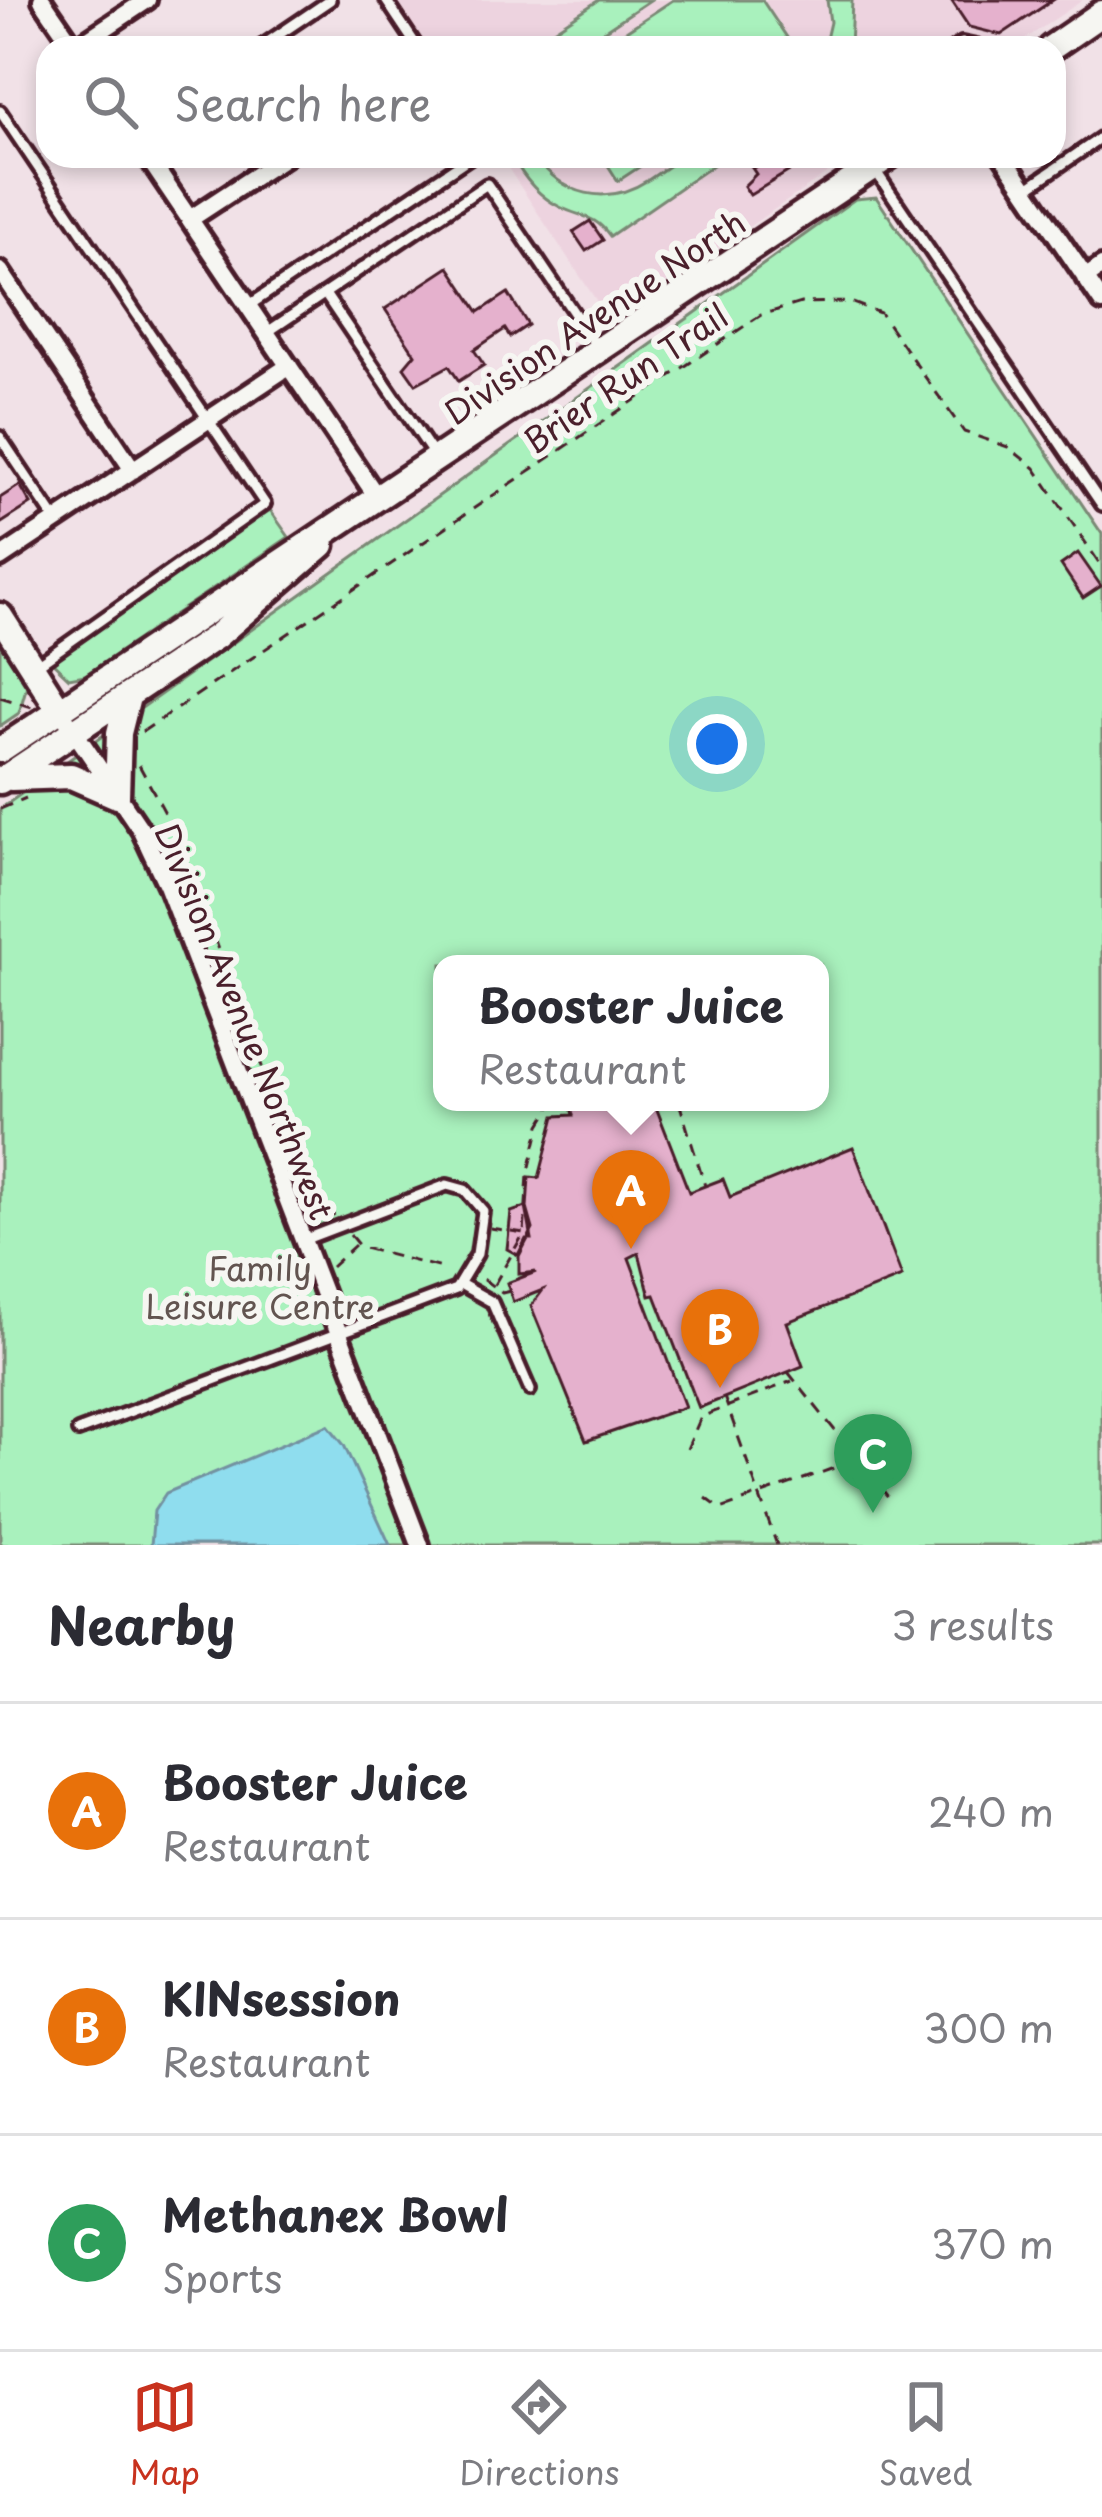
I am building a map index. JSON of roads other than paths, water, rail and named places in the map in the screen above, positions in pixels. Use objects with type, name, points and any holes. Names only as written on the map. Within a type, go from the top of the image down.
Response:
[{"type":"main road","points":[[1066,38],[1102,13]]},
{"type":"main road","name":"Division Avenue North","points":[[2,780],[66,720],[335,530],[872,168]]},
{"type":"main road","name":"Division Avenue North","points":[[0,750],[128,697],[250,610],[308,562],[335,530]]},
{"type":"main road","points":[[0,616],[66,720]]},
{"type":"main road","points":[[2,780],[60,774],[118,796],[119,733],[128,697]]},
{"type":"street","points":[[42,0],[67,36]]},
{"type":"street","points":[[93,36],[147,0]]},
{"type":"street","points":[[155,168],[379,500]]},
{"type":"street","points":[[190,219],[268,168]]},
{"type":"street","points":[[1011,168],[1102,302]]},
{"type":"street","points":[[1085,278],[1102,266]]},
{"type":"street","points":[[0,271],[133,470]]},
{"type":"street","points":[[0,558],[289,366]]},
{"type":"street","name":"Division Avenue Northwest","points":[[66,720],[118,796],[167,885],[420,1545]]},
{"type":"lane","points":[[277,36],[330,0]]},
{"type":"lane","points":[[386,0],[410,36]]},
{"type":"lane","points":[[0,111],[36,164]]},
{"type":"lane","points":[[1066,162],[1102,137]]},
{"type":"lane","points":[[32,667],[265,504],[38,168]]},
{"type":"lane","points":[[248,306],[454,168]]},
{"type":"lane","points":[[885,168],[1102,506]]},
{"type":"lane","points":[[1026,189],[1057,168]]},
{"type":"lane","points":[[266,333],[487,184],[600,351]]},
{"type":"lane","points":[[325,294],[438,461]]},
{"type":"lane","points":[[0,437],[56,521]]},
{"type":"lane","points":[[77,1430],[462,1285],[483,1211],[473,1196],[447,1185],[302,1240]]},
{"type":"lane","points":[[462,1285],[492,1302],[530,1390]]},
{"type":"water","points":[[328,1425],[344,1445],[390,1545],[151,1545],[154,1511],[166,1493]]},
{"type":"place","name":"Booster Juice","points":[[631,1249]]},
{"type":"place","name":"KINsession","points":[[720,1388]]},
{"type":"place","name":"Methanex Bowl","points":[[873,1513]]},
{"type":"park label","name":"Family Leisure Centre","points":[[260,1286]]}]
